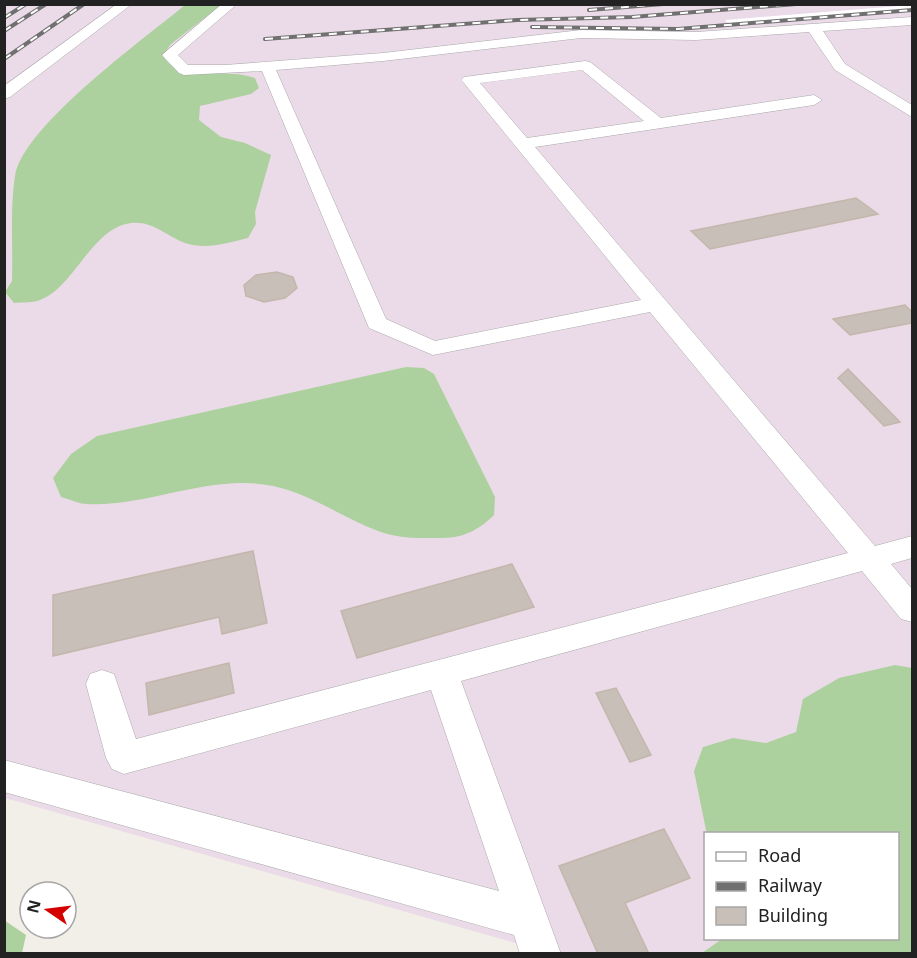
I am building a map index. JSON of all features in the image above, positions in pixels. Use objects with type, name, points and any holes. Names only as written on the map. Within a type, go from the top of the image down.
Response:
[{"type":"lane","points":[[4,94],[126,4]]},
{"type":"lane","points":[[231,4],[169,55],[184,69],[225,70],[383,57],[581,34],[696,36],[912,21]]},
{"type":"lane","points":[[814,29],[840,67],[912,112]]},
{"type":"lane","points":[[656,122],[585,65],[469,80],[912,610]]},
{"type":"lane","points":[[267,66],[377,323],[433,348],[656,304]]},
{"type":"lane","points":[[523,144],[656,122],[814,100]]},
{"type":"lane","points":[[102,684],[124,758],[912,547]]},
{"type":"lane","points":[[442,673],[535,937]]},
{"type":"lane","points":[[4,776],[535,937]]},
{"type":"shaded area","points":[[4,5],[912,5],[912,953],[532,953],[529,947],[5,798]]},
{"type":"green space","points":[[185,5],[221,5],[171,44],[163,55],[168,63],[175,68],[193,73],[238,74],[255,78],[259,88],[251,94],[200,106],[199,120],[221,137],[245,143],[271,155],[255,212],[256,224],[248,238],[200,246],[177,240],[150,225],[126,224],[113,229],[102,238],[61,286],[49,295],[34,302],[14,303],[5,292],[12,281],[13,188],[23,156],[39,133],[61,109],[115,61]]},
{"type":"green space","points":[[406,367],[424,368],[434,374],[495,497],[494,515],[480,527],[466,534],[442,538],[392,535],[365,526],[314,500],[273,486],[250,483],[226,484],[134,501],[87,504],[61,497],[53,478],[71,454],[97,436]]},
{"type":"green space","points":[[895,665],[912,668],[912,953],[702,953],[721,940],[899,940],[899,832],[707,832],[706,830],[694,771],[703,747],[733,738],[766,743],[796,732],[803,699],[839,678]]},
{"type":"green space","points":[[4,920],[18,930],[18,940],[25,940],[22,953],[5,953]]},
{"type":"pier","points":[[912,5],[912,9],[729,24],[725,20]]},
{"type":"building","points":[[856,198],[878,214],[710,249],[691,231]]},
{"type":"building","points":[[277,272],[293,277],[297,288],[285,298],[264,302],[246,296],[244,285],[256,275]]},
{"type":"building","points":[[905,305],[912,312],[912,323],[850,335],[833,319]]},
{"type":"building","points":[[848,369],[900,422],[884,426],[838,378]]},
{"type":"building","points":[[253,551],[267,623],[222,634],[219,617],[53,656],[53,595]]},
{"type":"building","points":[[512,564],[534,607],[357,658],[341,611]]},
{"type":"building","points":[[229,663],[234,693],[149,715],[146,683]]},
{"type":"building","points":[[616,688],[651,755],[630,762],[596,693]]},
{"type":"building","points":[[664,829],[690,878],[625,903],[649,954],[598,954],[559,866]]},
{"type":"railway","points":[[4,18],[26,4]]},
{"type":"railway","points":[[4,31],[46,4]]},
{"type":"railway","points":[[4,59],[84,4]]},
{"type":"railway","points":[[589,10],[663,4]]},
{"type":"railway","points":[[265,39],[517,20],[632,17],[796,4]]},
{"type":"railway","points":[[532,27],[678,29],[912,10]]}]
